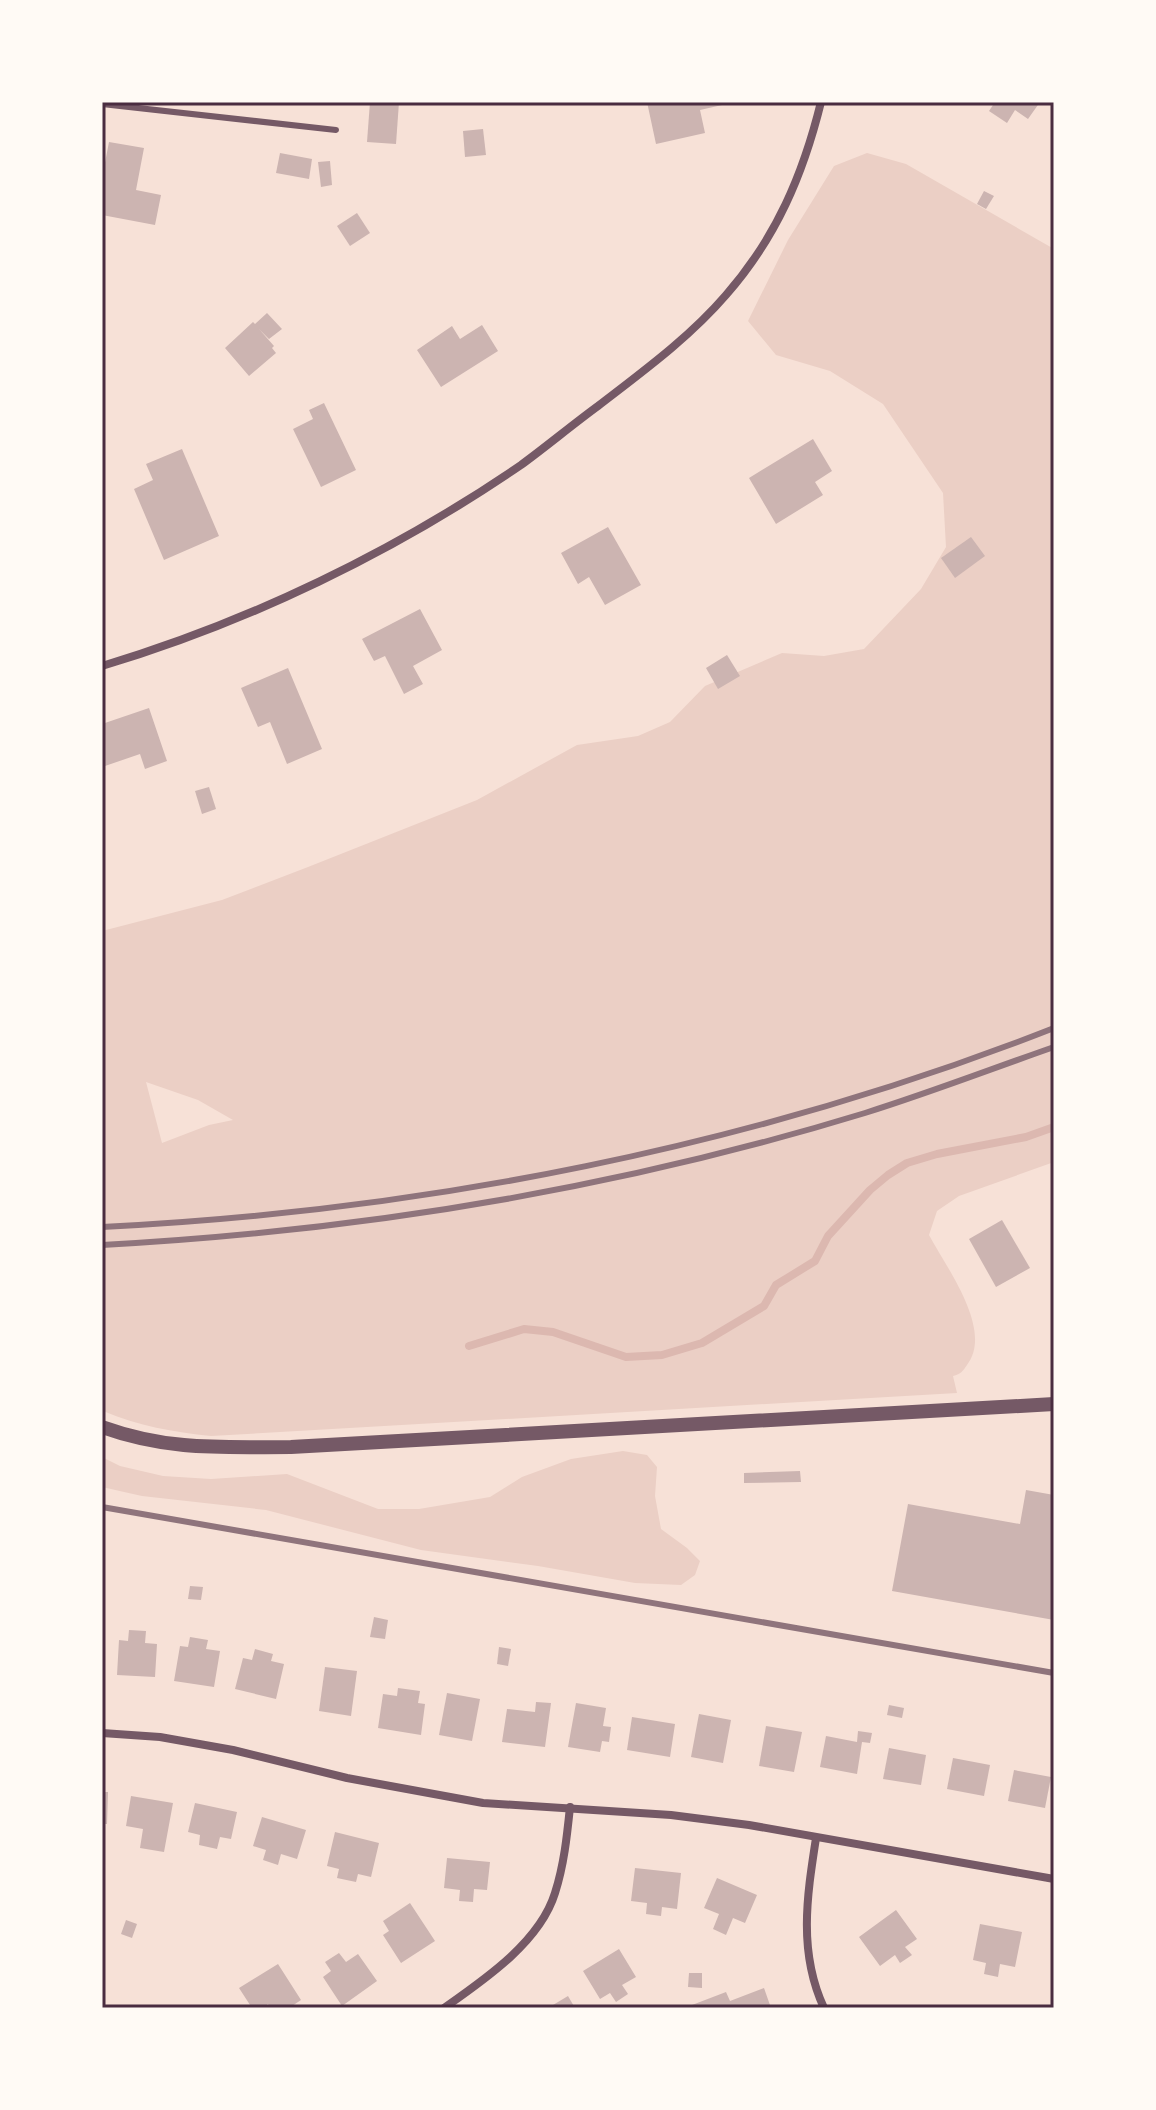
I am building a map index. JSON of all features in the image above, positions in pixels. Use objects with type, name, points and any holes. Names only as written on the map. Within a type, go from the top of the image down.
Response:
[{"type":"street","points":[[102,666],[263,607],[338,571],[433,520],[521,464],[616,392],[680,341],[726,295],[761,248],[790,201],[821,102]]},
{"type":"street","points":[[102,1427],[166,1445],[291,1447],[1054,1404]]},
{"type":"street","points":[[102,1733],[160,1737],[233,1750],[416,1793],[483,1803],[671,1815],[749,1825],[1054,1879]]},
{"type":"street","points":[[444,2008],[500,1968],[536,1928],[554,1897],[564,1861],[570,1807]]},
{"type":"street","points":[[816,1838],[806,1904],[806,1939],[816,1992],[824,2008]]},
{"type":"lane","points":[[102,104],[336,130]]},
{"type":"shaded area","points":[[867,153],[906,164],[1054,249],[1054,1162],[959,1196],[937,1211],[929,1235],[956,1281],[975,1334],[974,1351],[967,1365],[962,1372],[953,1376],[957,1393],[211,1436],[156,1428],[103,1411],[102,931],[222,900],[308,867],[477,800],[577,745],[638,736],[670,722],[705,686],[782,653],[824,656],[864,649],[921,589],[946,547],[943,493],[883,404],[830,371],[776,355],[748,321],[788,240],[834,166]],"holes":[[[146,1082],[198,1100],[233,1120],[209,1125],[162,1143]]]},
{"type":"shaded area","points":[[623,1451],[647,1455],[657,1467],[655,1496],[661,1529],[700,1561],[695,1575],[681,1585],[635,1583],[421,1550],[266,1510],[142,1496],[102,1487],[102,1457],[120,1466],[163,1476],[211,1479],[287,1474],[378,1509],[419,1509],[490,1497],[522,1477],[571,1459]]},
{"type":"building","points":[[370,102],[399,102],[396,144],[367,142]]},
{"type":"building","points":[[647,102],[731,103],[700,110],[705,133],[656,144]]},
{"type":"building","points":[[995,102],[1040,102],[1028,119],[1015,110],[1007,123],[989,111]]},
{"type":"building","points":[[483,129],[486,155],[465,157],[463,131]]},
{"type":"building","points":[[109,142],[144,148],[136,190],[161,195],[155,225],[102,215],[102,178]]},
{"type":"building","points":[[280,153],[312,159],[309,179],[276,173]]},
{"type":"building","points":[[330,161],[332,185],[321,187],[318,162]]},
{"type":"building","points":[[984,191],[994,196],[986,209],[977,204]]},
{"type":"building","points":[[357,213],[370,233],[350,246],[337,226]]},
{"type":"building","points":[[267,313],[282,329],[269,339],[259,329],[274,346],[272,348],[276,353],[249,376],[225,348]]},
{"type":"building","points":[[482,325],[498,351],[441,387],[417,350],[452,326],[460,339]]},
{"type":"building","points":[[324,403],[356,470],[321,487],[293,429],[313,419],[309,410]]},
{"type":"building","points":[[813,439],[832,471],[815,482],[823,495],[776,524],[749,478]]},
{"type":"building","points":[[182,449],[219,536],[164,560],[134,489],[153,480],[146,464]]},
{"type":"building","points":[[608,527],[641,585],[605,605],[589,577],[578,584],[561,553]]},
{"type":"building","points":[[971,537],[985,556],[955,578],[941,558]]},
{"type":"building","points":[[420,609],[442,650],[413,666],[423,684],[404,694],[385,656],[374,661],[362,639]]},
{"type":"building","points":[[727,655],[740,676],[718,689],[706,668]]},
{"type":"building","points":[[288,668],[322,749],[287,764],[270,722],[258,727],[241,688]]},
{"type":"building","points":[[149,708],[167,761],[145,769],[140,754],[105,766],[102,758],[102,724]]},
{"type":"building","points":[[209,787],[216,809],[202,814],[195,791]]},
{"type":"building","points":[[1002,1220],[1030,1268],[996,1287],[969,1239]]},
{"type":"building","points":[[800,1471],[801,1482],[744,1483],[744,1473]]},
{"type":"building","points":[[1026,1490],[1054,1495],[1054,1620],[892,1591],[908,1504],[1020,1524]]},
{"type":"building","points":[[190,1586],[203,1587],[201,1600],[188,1599]]},
{"type":"building","points":[[374,1617],[388,1620],[385,1639],[370,1637]]},
{"type":"building","points":[[129,1630],[146,1631],[145,1643],[157,1644],[155,1677],[117,1675],[119,1640],[128,1641]]},
{"type":"building","points":[[190,1637],[208,1640],[206,1649],[220,1651],[214,1687],[174,1681],[180,1646],[188,1647]]},
{"type":"building","points":[[499,1647],[511,1649],[508,1666],[497,1664]]},
{"type":"building","points":[[255,1649],[273,1654],[271,1661],[284,1664],[276,1699],[235,1689],[243,1658],[252,1660]]},
{"type":"building","points":[[325,1667],[357,1671],[351,1716],[319,1711]]},
{"type":"building","points":[[398,1688],[420,1691],[418,1703],[425,1704],[421,1735],[378,1728],[383,1694],[397,1696]]},
{"type":"building","points":[[447,1693],[480,1699],[472,1741],[439,1735]]},
{"type":"building","points":[[536,1702],[551,1703],[545,1747],[502,1742],[507,1709],[535,1712]]},
{"type":"building","points":[[576,1703],[606,1708],[603,1726],[611,1727],[609,1742],[602,1741],[600,1752],[568,1747]]},
{"type":"building","points":[[889,1705],[904,1708],[902,1718],[887,1715]]},
{"type":"building","points":[[699,1714],[731,1720],[723,1763],[691,1757]]},
{"type":"building","points":[[632,1717],[675,1724],[670,1757],[627,1750]]},
{"type":"building","points":[[766,1726],[802,1732],[794,1772],[759,1766]]},
{"type":"building","points":[[858,1731],[872,1733],[870,1743],[862,1742],[857,1774],[820,1767],[826,1736],[857,1742]]},
{"type":"building","points":[[889,1748],[926,1755],[921,1785],[883,1779]]},
{"type":"building","points":[[953,1758],[990,1765],[984,1796],[947,1789]]},
{"type":"building","points":[[1014,1770],[1051,1777],[1045,1808],[1008,1801]]},
{"type":"building","points":[[102,1792],[108,1792],[107,1824],[102,1824]]},
{"type":"building","points":[[131,1796],[173,1803],[164,1852],[140,1848],[143,1829],[126,1826]]},
{"type":"building","points":[[195,1803],[237,1812],[231,1839],[220,1837],[217,1849],[199,1845],[200,1835],[188,1832]]},
{"type":"building","points":[[262,1817],[306,1830],[297,1859],[281,1854],[278,1865],[263,1860],[266,1850],[253,1846]]},
{"type":"building","points":[[335,1832],[379,1843],[371,1877],[358,1874],[356,1882],[337,1878],[339,1869],[327,1866]]},
{"type":"building","points":[[447,1858],[490,1862],[487,1890],[474,1889],[473,1902],[459,1901],[460,1890],[444,1888]]},
{"type":"building","points":[[635,1868],[681,1873],[677,1909],[662,1907],[661,1916],[646,1914],[647,1903],[631,1901]]},
{"type":"building","points":[[717,1878],[757,1895],[745,1923],[733,1918],[726,1935],[713,1929],[719,1914],[704,1908]]},
{"type":"building","points":[[410,1903],[435,1941],[401,1963],[383,1935],[389,1931],[383,1921]]},
{"type":"building","points":[[896,1910],[917,1939],[905,1947],[912,1955],[900,1963],[895,1955],[880,1966],[859,1937]]},
{"type":"building","points":[[126,1920],[137,1924],[132,1938],[121,1934]]},
{"type":"building","points":[[980,1924],[1022,1932],[1015,1967],[1000,1964],[998,1977],[984,1974],[986,1963],[973,1960]]},
{"type":"building","points":[[619,1949],[636,1977],[622,1985],[628,1994],[616,2002],[610,1993],[600,1999],[583,1971]]},
{"type":"building","points":[[339,1953],[346,1962],[358,1954],[377,1981],[342,2006],[323,1977],[331,1971],[325,1962]]},
{"type":"building","points":[[278,1964],[301,2000],[289,2008],[270,2008],[268,2004],[263,2008],[252,2008],[239,1988]]},
{"type":"building","points":[[689,1973],[702,1973],[702,1988],[688,1987]]},
{"type":"building","points":[[764,1988],[771,2008],[693,2008],[692,2005],[726,1992],[730,2001]]},
{"type":"building","points":[[568,1996],[575,2008],[548,2008]]},
{"type":"waterway","points":[[469,1346],[524,1329],[553,1332],[626,1357],[662,1355],[702,1343],[764,1306],[776,1285],[815,1261],[828,1236],[870,1190],[907,1163],[1026,1137],[1054,1127]]},
{"type":"railway","points":[[102,1227],[224,1219],[345,1206],[586,1166],[705,1139],[823,1107],[939,1070],[1054,1028]]},
{"type":"railway","points":[[102,1245],[296,1229],[392,1217],[583,1184],[678,1164],[865,1113],[1054,1047]]},
{"type":"railway","points":[[102,1507],[1054,1673]]}]
